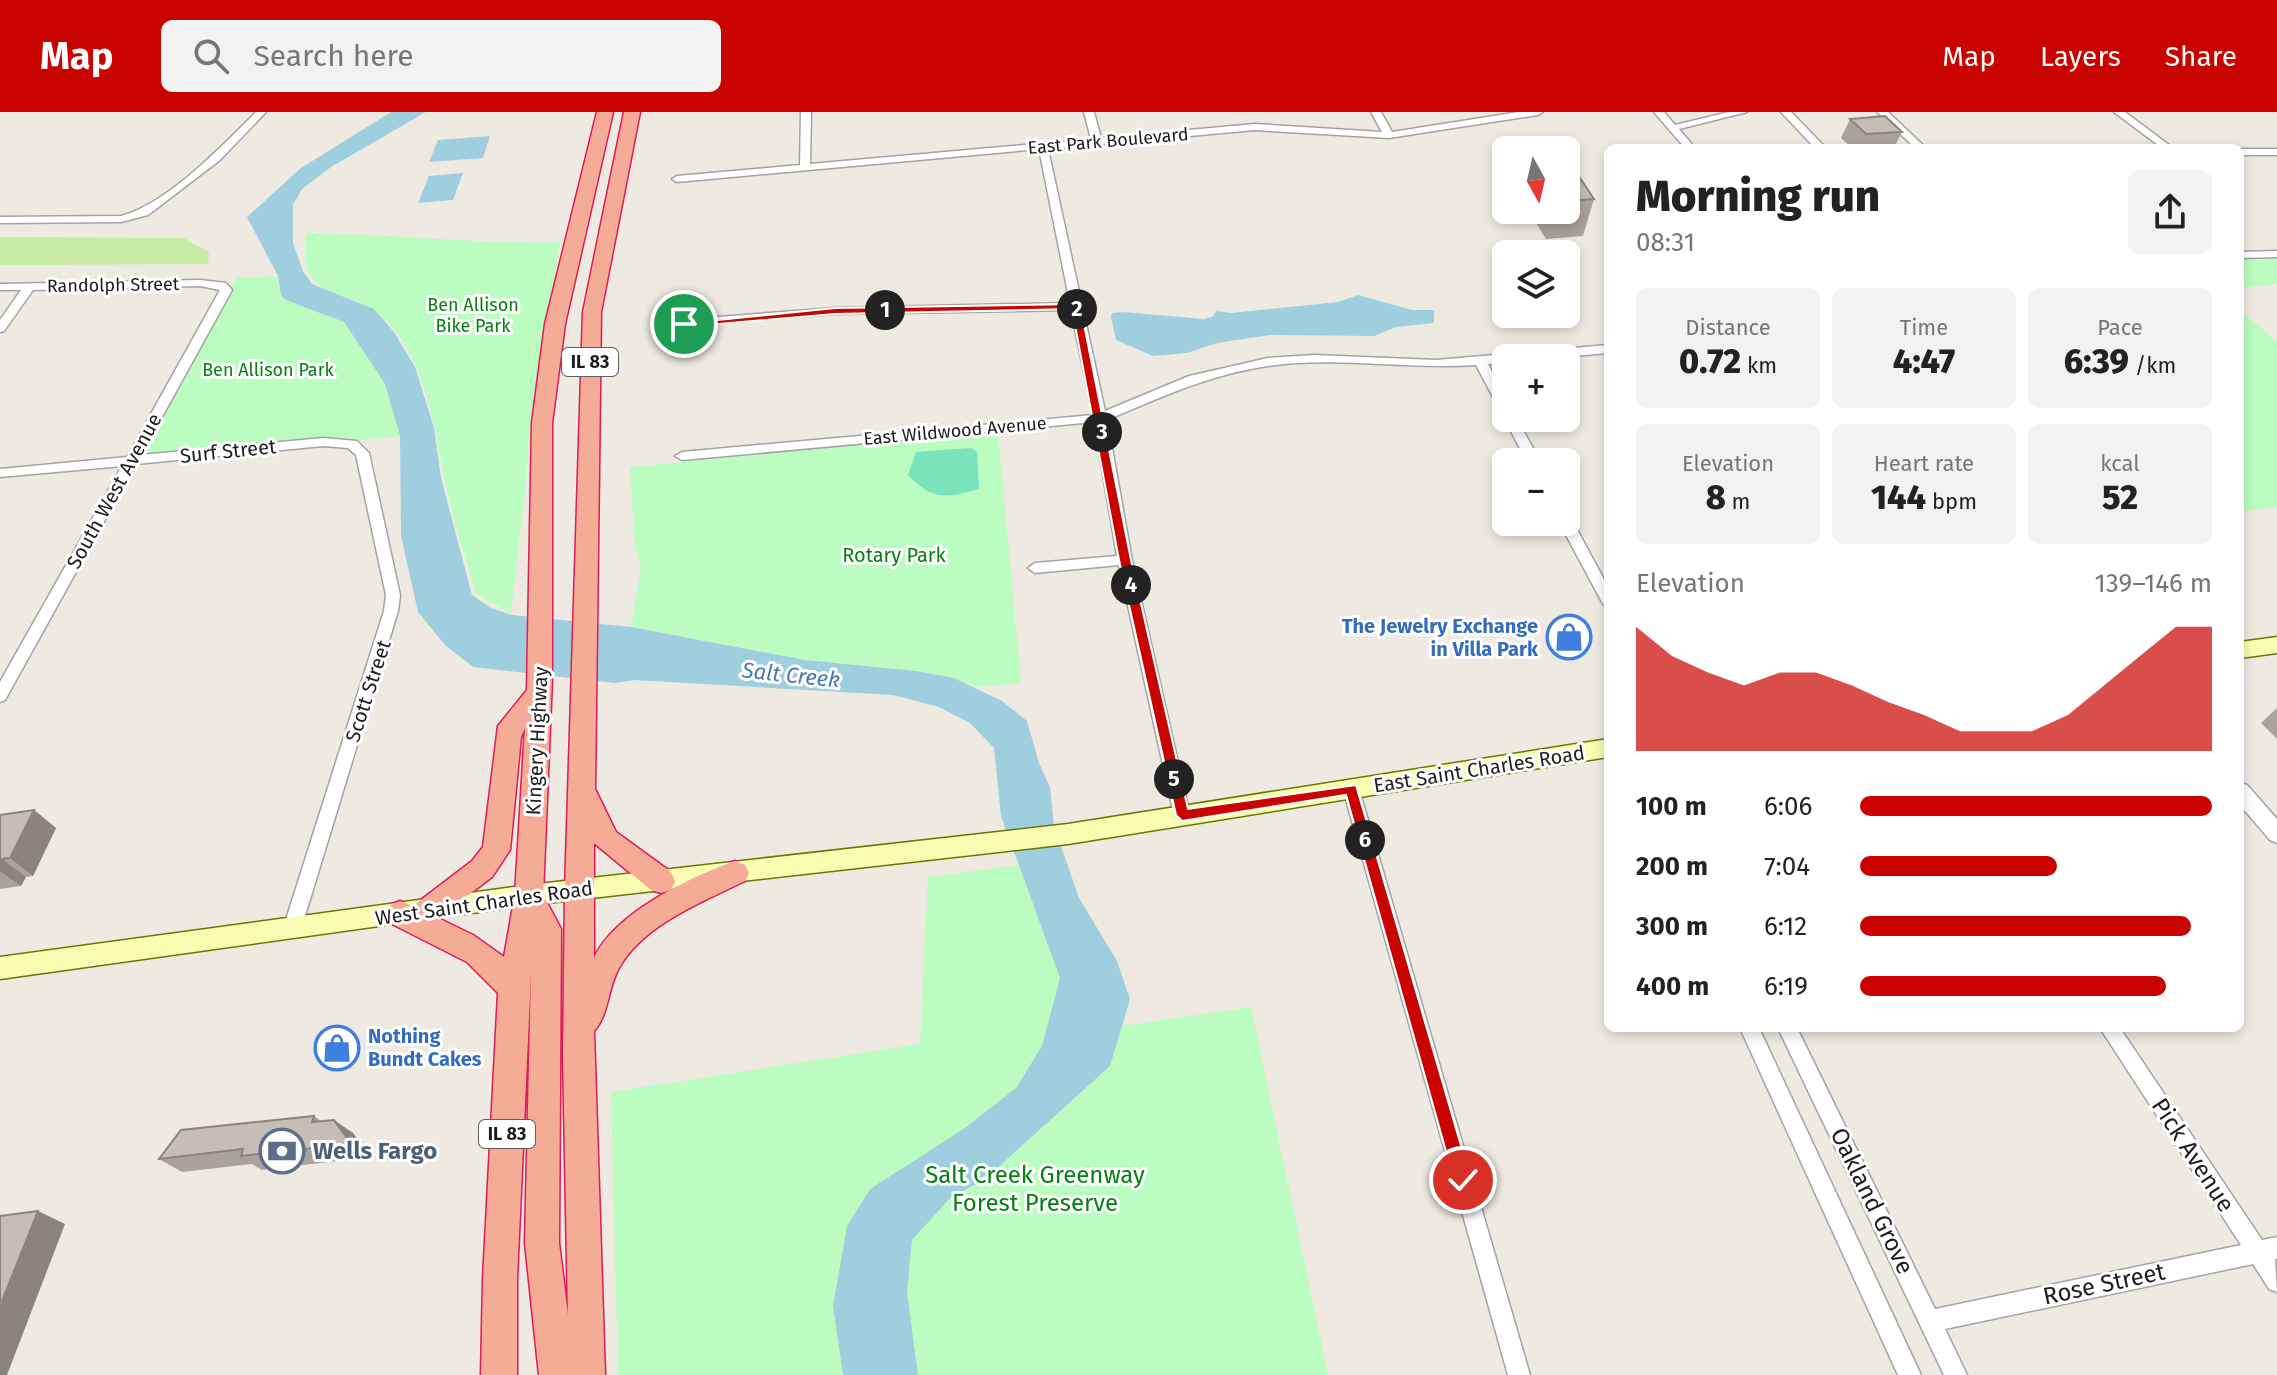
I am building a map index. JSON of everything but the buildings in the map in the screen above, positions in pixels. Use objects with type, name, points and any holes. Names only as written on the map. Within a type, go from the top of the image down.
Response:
[{"type":"highway","name":"Kingery Highway","points":[[499,1375],[500,1279],[513,989],[529,895],[543,611],[542,423],[555,324],[605,112]]},
{"type":"highway","name":"IL 83","points":[[587,1375],[579,1039],[579,890],[592,312],[632,112]]},
{"type":"highway","points":[[513,989],[502,971],[413,912],[482,869],[496,850],[508,737],[511,726],[539,686]]},
{"type":"highway","points":[[583,788],[606,840],[661,881]]},
{"type":"highway","points":[[579,1039],[608,959],[626,938],[677,900],[735,873]]},
{"type":"highway","points":[[529,895],[546,929],[542,1243],[557,1375]]},
{"type":"main road","points":[[2244,649],[2277,645]]},
{"type":"main road","name":"East Saint Charles Road","points":[[970,847],[1604,749]]},
{"type":"main road","name":"West Saint Charles Road","points":[[0,968],[529,895],[970,847]]},
{"type":"street","points":[[0,220],[133,217],[152,208],[216,158],[261,112]]},
{"type":"street","points":[[805,169],[806,112]]},
{"type":"street","points":[[1089,112],[1097,142]]},
{"type":"street","points":[[1376,112],[1389,135]]},
{"type":"street","name":"East Park Boulevard","points":[[677,179],[1255,127],[1389,135],[1538,112]]},
{"type":"street","points":[[1659,112],[1687,144]]},
{"type":"street","points":[[1673,128],[1742,112]]},
{"type":"street","points":[[1786,112],[1817,144]]},
{"type":"street","points":[[1882,112],[1917,144]]},
{"type":"street","points":[[2119,112],[2163,144]]},
{"type":"street","points":[[1043,147],[1100,418],[1125,560],[1182,815]]},
{"type":"street","points":[[2244,152],[2277,152]]},
{"type":"street","points":[[2244,255],[2277,254]]},
{"type":"street","name":"Randolph Street","points":[[0,287],[200,283],[226,286]]},
{"type":"street","points":[[0,328],[30,286]]},
{"type":"street","name":"South West Avenue","points":[[0,696],[5,676],[130,461],[226,286]]},
{"type":"street","points":[[665,325],[835,311],[1076,306]]},
{"type":"street","points":[[1580,352],[1604,349]]},
{"type":"street","name":"East Wildwood Avenue","points":[[682,456],[1100,418],[1193,379],[1268,362],[1314,359],[1411,364],[1492,360]]},
{"type":"street","points":[[1480,361],[1492,384]]},
{"type":"street","name":"Surf Street","points":[[0,473],[315,443],[352,444],[358,449]]},
{"type":"street","name":"Scott Street","points":[[292,929],[391,611],[393,595],[363,459],[358,449]]},
{"type":"street","points":[[1574,536],[1604,593]]},
{"type":"street","points":[[1035,568],[1125,560]]},
{"type":"street","points":[[1351,789],[1519,1375]]},
{"type":"street","points":[[2244,796],[2277,834]]},
{"type":"street","name":"Oakland Grove","points":[[1751,1032],[1910,1375]]},
{"type":"street","name":"Oakland Grove","points":[[1789,1032],[1956,1375]]},
{"type":"street","name":"Pick Avenue","points":[[2112,1032],[2267,1250],[2277,1281]]},
{"type":"street","name":"Rose Street","points":[[1930,1321],[2267,1250]]},
{"type":"green space","name":"Ben Allison Bike Park","points":[[306,233],[560,242],[531,436],[511,613],[476,594],[450,506],[423,384],[407,349],[382,316],[320,285],[310,274],[305,258]]},
{"type":"green space","points":[[0,237],[184,238],[209,252],[208,264],[0,265]]},
{"type":"green space","points":[[2277,257],[2277,284],[2244,288],[2244,258]]},
{"type":"green space","name":"Ben Allison Park","points":[[278,276],[279,287],[344,322],[385,384],[400,436],[358,440],[310,438],[156,454],[145,452],[236,278]]},
{"type":"green space","points":[[2244,314],[2277,341],[2277,507],[2245,511]]},
{"type":"green space","name":"Rotary Park","points":[[998,432],[1021,683],[977,687],[954,678],[916,671],[805,660],[631,627],[641,569],[634,536],[630,467]]},
{"type":"green space","points":[[971,448],[977,452],[979,489],[940,495],[925,489],[908,475],[916,452]]},
{"type":"green space","name":"Salt Creek Greenway Forest Preserve","points":[[1065,859],[1079,898],[1117,961],[1130,999],[1123,1026],[1251,1007],[1328,1375],[618,1375],[611,1092],[920,1044],[928,877]]},
{"type":"water","name":"Salt Creek","points":[[391,112],[426,112],[331,167],[302,189],[293,205],[293,243],[303,271],[312,284],[374,309],[394,332],[415,367],[434,428],[441,478],[472,595],[491,608],[512,615],[631,627],[805,660],[954,678],[1002,701],[1027,721],[1039,763],[1050,787],[1054,826],[1079,898],[1117,961],[1130,999],[1110,1066],[983,1181],[952,1196],[912,1240],[907,1292],[918,1375],[843,1375],[833,1306],[847,1226],[870,1189],[965,1128],[1016,1088],[1042,1046],[1060,978],[1001,816],[994,748],[970,723],[939,707],[893,695],[635,680],[615,683],[473,667],[445,645],[418,612],[401,536],[400,436],[385,384],[344,322],[286,300],[281,295],[278,276],[247,217],[301,168]]},
{"type":"water","points":[[490,136],[483,158],[429,162],[438,140]]},
{"type":"water","points":[[463,173],[453,200],[418,203],[429,176]]},
{"type":"water","points":[[1358,295],[1412,310],[1434,310],[1434,323],[1396,327],[1374,336],[1270,335],[1217,343],[1187,353],[1153,356],[1116,340],[1111,317],[1112,313],[1123,312],[1204,319],[1212,317],[1217,311],[1231,313],[1338,302]]},
{"type":"place","name":"The Jewelry Exchange in Villa Park","points":[[1569,637]]},
{"type":"place","name":"Nothing Bundt Cakes","points":[[337,1048]]},
{"type":"place","name":"Wells Fargo","points":[[282,1151]]},
{"type":"route","points":[[684,324],[835,311],[1076,306],[1125,560],[1182,815],[1351,789],[1463,1180]]}]
